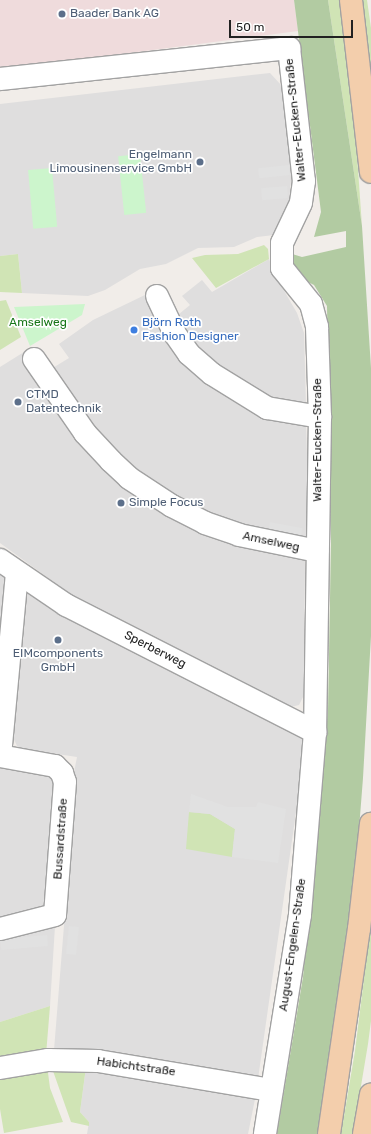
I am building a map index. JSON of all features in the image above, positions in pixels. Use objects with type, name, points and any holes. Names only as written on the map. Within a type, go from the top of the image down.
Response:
[{"type":"main road","points":[[351,0],[371,172]]},
{"type":"main road","points":[[329,1134],[358,936],[371,824]]},
{"type":"main road","points":[[364,1134],[371,1095]]},
{"type":"street","name":"Walter-Eucken-Straße","points":[[0,79],[289,48],[304,181],[301,202],[282,243],[282,268],[311,304],[317,327],[320,417],[315,732]]},
{"type":"street","points":[[156,296],[175,334],[189,354],[212,374],[267,408],[320,417]]},
{"type":"street","name":"Amselweg","points":[[34,359],[85,433],[129,478],[172,506],[220,529],[258,541],[317,551]]},
{"type":"street","points":[[0,756],[8,566]]},
{"type":"street","name":"Sperberweg","points":[[8,566],[66,605],[315,732]]},
{"type":"street","name":"August-Engelen-Straße","points":[[265,1134],[300,915],[315,732]]},
{"type":"street","name":"Bussardstraße","points":[[0,756],[55,766],[62,773],[65,782],[55,915],[0,929]]},
{"type":"street","name":"Habichtstraße","points":[[0,1068],[48,1060],[98,1061],[272,1090]]},
{"type":"shaded area","points":[[0,0],[294,0],[298,31],[0,70]]},
{"type":"shaded area","points":[[270,73],[282,86],[292,169],[289,203],[274,235],[257,237],[234,247],[198,248],[166,264],[140,269],[105,290],[88,296],[22,293],[18,254],[0,256],[0,104]]},
{"type":"shaded area","points":[[289,165],[290,175],[259,178],[258,168]]},
{"type":"shaded area","points":[[287,186],[288,198],[262,200],[261,188]]},
{"type":"shaded area","points":[[269,259],[275,275],[297,313],[304,333],[306,404],[274,404],[206,364],[173,319],[190,305],[182,296],[202,280],[212,292]]},
{"type":"shaded area","points":[[147,294],[175,343],[306,420],[308,493],[307,534],[304,539],[226,524],[144,480],[93,432],[51,369],[69,358],[59,344],[93,320]]},
{"type":"shaded area","points":[[24,352],[87,446],[124,482],[305,558],[304,695],[299,705],[291,707],[73,596],[0,543],[0,367]]},
{"type":"shaded area","points":[[270,522],[302,528],[301,537],[268,531]]},
{"type":"shaded area","points":[[0,565],[6,577],[0,650]]},
{"type":"shaded area","points":[[23,583],[307,735],[258,1079],[54,1050],[65,913],[61,839],[77,757],[18,748],[11,733]]},
{"type":"shaded area","points":[[0,762],[54,776],[48,903],[43,912],[0,921]]},
{"type":"shaded area","points":[[191,794],[228,807],[256,807],[258,802],[286,809],[278,863],[232,857],[235,829],[210,814],[189,812]]},
{"type":"shaded area","points":[[55,926],[50,1006],[0,1022],[0,938]]},
{"type":"shaded area","points":[[69,926],[79,927],[76,955],[66,954]]},
{"type":"shaded area","points":[[47,935],[48,946],[1,950],[0,939]]},
{"type":"shaded area","points":[[86,1067],[256,1094],[248,1134],[87,1134],[89,1122],[80,1112]]},
{"type":"green space","points":[[294,0],[328,0],[362,226],[371,368],[371,636],[363,778],[355,880],[340,1000],[319,1134],[277,1134],[303,977],[328,711],[331,542],[327,306],[314,285],[296,276],[289,253],[302,257],[346,247],[346,231],[314,237],[321,212]]},
{"type":"green space","points":[[328,0],[340,0],[356,141],[362,226]]},
{"type":"green space","points":[[362,0],[367,0],[371,28],[371,71]]},
{"type":"green space","points":[[140,154],[146,213],[124,215],[118,156]]},
{"type":"green space","points":[[52,168],[57,227],[33,229],[28,170]]},
{"type":"green space","points":[[264,245],[268,249],[269,259],[216,288],[192,258],[205,255],[238,254]]},
{"type":"green space","points":[[18,254],[22,293],[0,292],[0,256]]},
{"type":"green space","points":[[6,300],[21,337],[0,350],[0,301]]},
{"type":"green space","name":"Amselweg","points":[[85,304],[82,315],[30,346],[14,307]]},
{"type":"green space","points":[[189,812],[210,814],[235,829],[232,857],[186,849]]},
{"type":"green space","points":[[371,922],[371,1021],[368,1044],[353,1134],[341,1134],[355,1051]]},
{"type":"green space","points":[[50,1006],[46,1055],[0,1062],[0,1022]]},
{"type":"green space","points":[[47,1065],[50,1088],[63,1122],[4,1133],[0,1109],[0,1078]]},
{"type":"green space","points":[[86,1067],[80,1112],[89,1122],[89,1126],[71,1122],[53,1071]]},
{"type":"place","name":"Baader Bank AG","points":[[62,14]]},
{"type":"place","name":"Engelmann Limousinenservice GmbH","points":[[200,162]]},
{"type":"place","name":"Björn Roth Fashion Designer","points":[[134,330]]},
{"type":"place","name":"CTMD Datentechnik","points":[[18,402]]},
{"type":"place","name":"Simple Focus","points":[[121,503]]},
{"type":"place","name":"EIMcomponents GmbH","points":[[58,640]]}]
